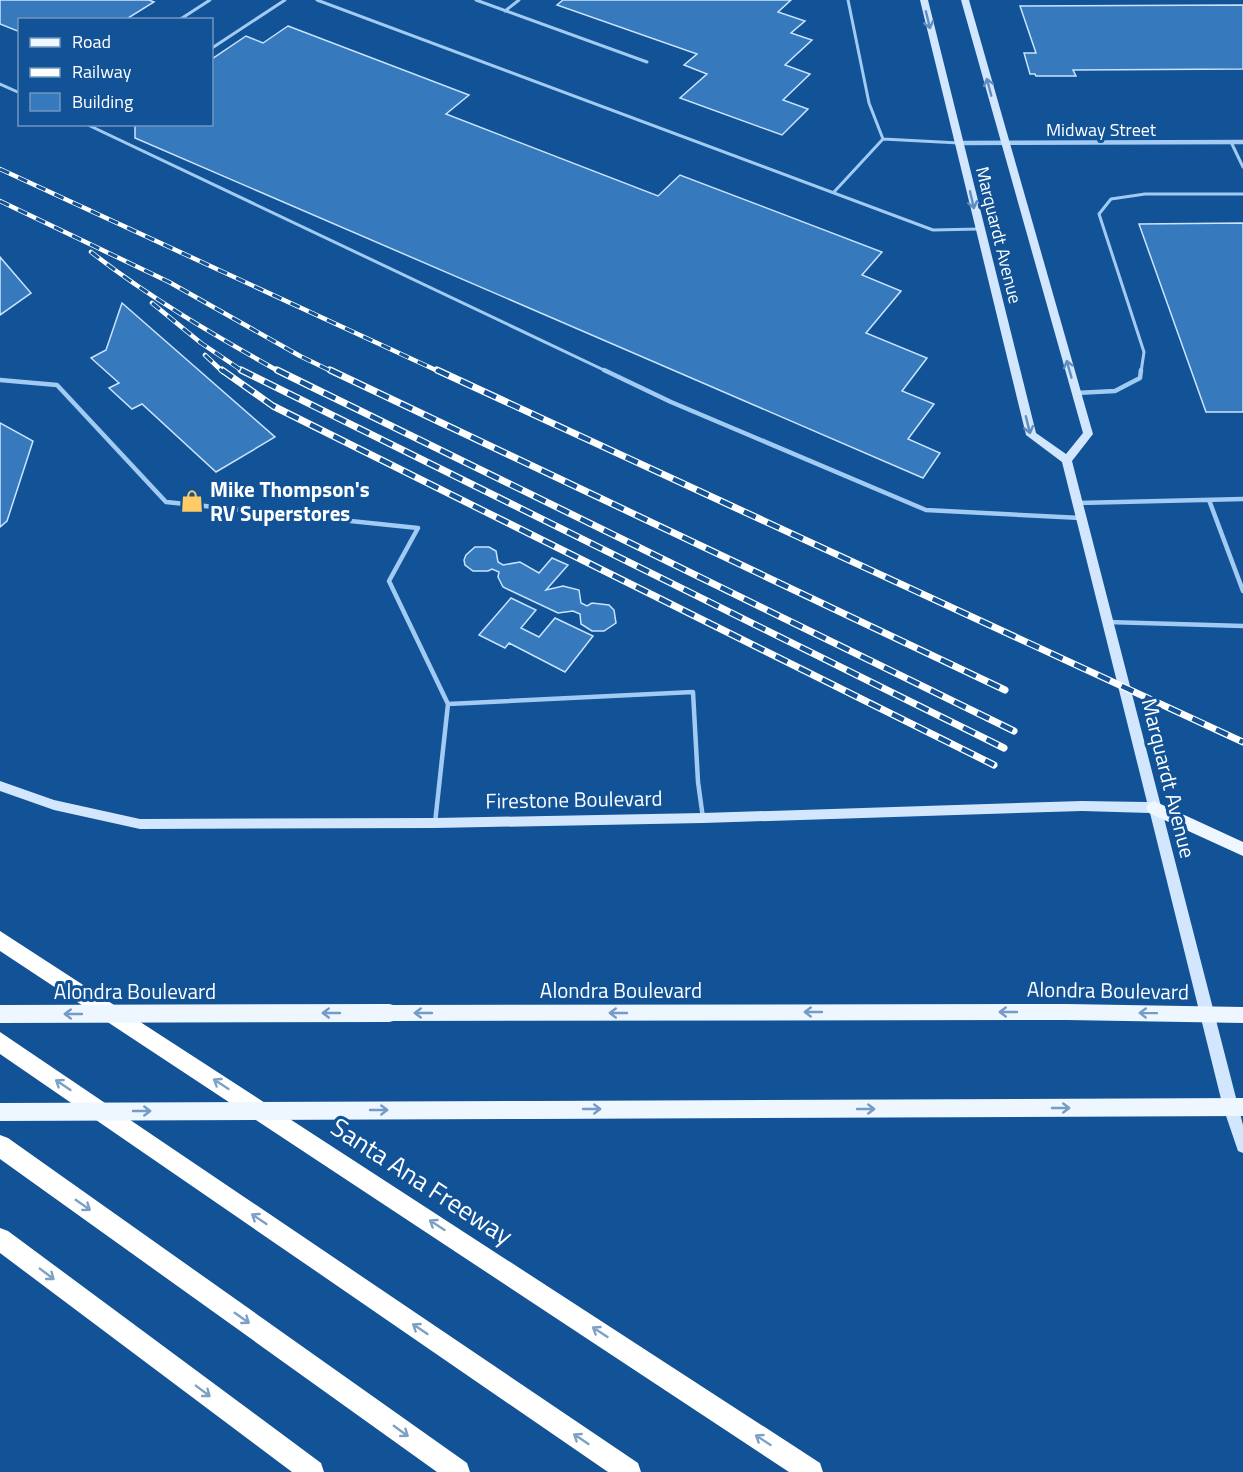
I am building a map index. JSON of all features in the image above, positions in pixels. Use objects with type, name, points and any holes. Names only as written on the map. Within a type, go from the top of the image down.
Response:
[{"type":"highway","name":"Santa Ana Freeway","points":[[0,940],[811,1472]]},
{"type":"highway","points":[[0,1042],[629,1472]]},
{"type":"highway","points":[[0,1146],[458,1472]]},
{"type":"highway","points":[[0,1239],[312,1472]]},
{"type":"main road","name":"Marquardt Avenue","points":[[924,0],[1030,435],[1067,460],[1207,1014],[1237,1107]]},
{"type":"main road","name":"Marquardt Avenue","points":[[965,0],[1088,434],[1067,460]]},
{"type":"main road","name":"Firestone Boulevard","points":[[0,786],[54,805],[140,824],[435,823],[703,818],[1082,806],[1154,808]]},
{"type":"main road","points":[[1154,808],[1243,849]]},
{"type":"main road","name":"Alondra Boulevard","points":[[0,1014],[1067,1012],[1243,1015]]},
{"type":"main road","points":[[0,1112],[1237,1107],[1243,1146]]},
{"type":"street","name":"Midway Street","points":[[959,143],[1243,142]]},
{"type":"lane","points":[[182,18],[210,0]]},
{"type":"lane","points":[[213,47],[285,0]]},
{"type":"lane","points":[[317,0],[933,230],[979,229]]},
{"type":"lane","points":[[476,0],[647,62]]},
{"type":"lane","points":[[505,11],[519,0]]},
{"type":"lane","points":[[848,0],[868,102],[884,140]]},
{"type":"lane","points":[[0,84],[18,92]]},
{"type":"lane","points":[[92,126],[671,402],[926,510],[1081,518]]},
{"type":"lane","points":[[834,192],[884,140],[959,143]]},
{"type":"lane","points":[[1231,142],[1243,167]]},
{"type":"lane","points":[[1076,393],[1115,391],[1140,378],[1144,352],[1099,214],[1111,199],[1145,194],[1243,194]]},
{"type":"lane","points":[[0,380],[57,385],[166,502],[418,528],[389,581],[448,704],[435,823]]},
{"type":"lane","points":[[1077,503],[1243,499]]},
{"type":"lane","points":[[1209,500],[1243,591]]},
{"type":"lane","points":[[1108,622],[1243,626]]},
{"type":"lane","points":[[448,704],[693,692],[698,782],[703,818]]},
{"type":"building","points":[[0,0],[149,0],[154,2],[128,18],[18,18],[18,31],[0,24]]},
{"type":"building","points":[[563,0],[791,0],[778,12],[805,21],[791,33],[812,40],[785,65],[810,74],[783,100],[808,109],[782,135],[680,98],[707,74],[684,65],[697,54],[557,5]]},
{"type":"building","points":[[1243,5],[1243,69],[1073,70],[1076,76],[1036,76],[1030,74],[1024,53],[1036,53],[1020,6]]},
{"type":"building","points":[[288,26],[469,95],[446,114],[658,196],[680,175],[882,252],[862,275],[901,291],[866,333],[927,358],[902,391],[934,404],[908,439],[940,453],[923,478],[135,138],[135,126],[213,126],[213,58],[246,36],[263,43]]},
{"type":"building","points":[[1243,223],[1243,412],[1206,412],[1139,224]]},
{"type":"building","points":[[0,257],[31,293],[0,315]]},
{"type":"building","points":[[122,303],[275,437],[216,472],[142,404],[132,409],[109,388],[119,383],[91,358],[106,350]]},
{"type":"building","points":[[0,423],[33,441],[7,521],[0,527]]},
{"type":"building","points":[[475,547],[489,547],[496,551],[498,562],[503,565],[520,562],[539,573],[552,558],[568,565],[546,590],[563,586],[579,590],[581,603],[587,606],[592,603],[609,605],[614,610],[616,623],[604,631],[592,631],[581,624],[580,614],[573,611],[558,613],[503,587],[498,577],[499,572],[492,569],[473,571],[465,565],[464,560]]},
{"type":"building","points":[[511,598],[536,610],[521,628],[539,637],[555,618],[593,636],[565,672],[509,643],[505,648],[479,635]]},
{"type":"railway","points":[[0,169],[440,372]]},
{"type":"railway","points":[[0,201],[169,282],[300,356],[333,372]]},
{"type":"railway","points":[[91,252],[159,300],[280,372]]},
{"type":"railway","points":[[152,303],[201,343],[241,370]]},
{"type":"railway","points":[[205,355],[223,372]]},
{"type":"railway","points":[[222,370],[273,406],[994,765]]},
{"type":"railway","points":[[241,370],[1004,748]]},
{"type":"railway","points":[[277,370],[1014,731]]},
{"type":"railway","points":[[330,370],[1005,690]]},
{"type":"railway","points":[[437,370],[1243,742]]},
{"type":"place","name":"Mike Thompson's RV Superstores","points":[[192,501]]}]
